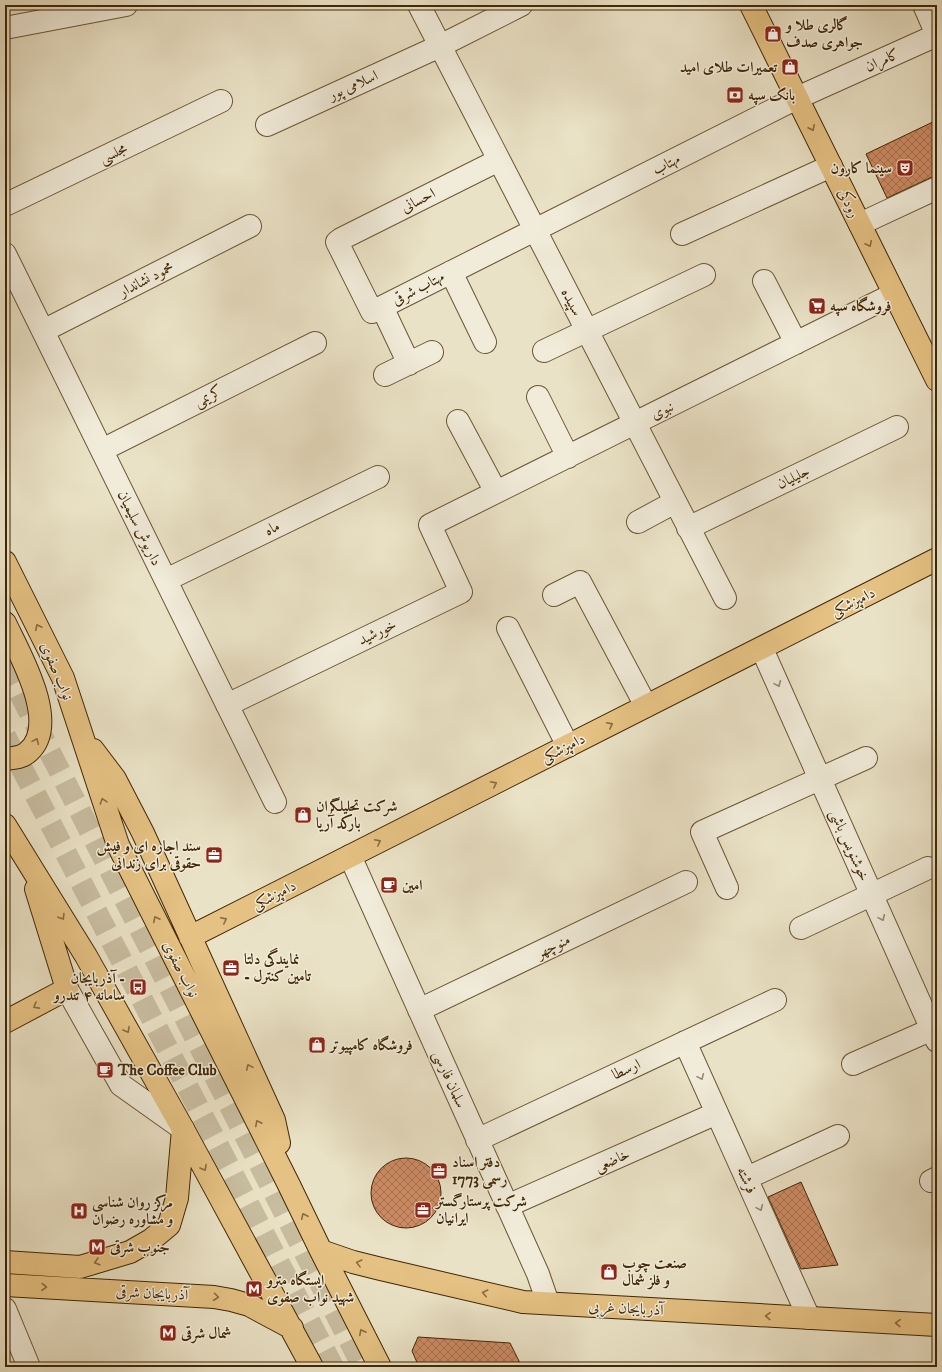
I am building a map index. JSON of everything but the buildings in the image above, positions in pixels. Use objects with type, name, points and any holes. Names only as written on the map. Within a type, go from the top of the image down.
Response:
[{"type":"main road","name":"رودکی","points":[[751,5],[894,294],[931,352],[937,380]]},
{"type":"main road","name":"دامپزشکی","points":[[190,937],[937,560]]},
{"type":"main road","name":"نواب صفوی","points":[[5,562],[63,678],[118,845],[380,1367]]},
{"type":"main road","points":[[5,623],[31,679],[37,697],[41,723],[38,739],[28,753],[5,759]]},
{"type":"main road","points":[[82,737],[115,779],[143,834],[274,1120],[288,1183]]},
{"type":"main road","points":[[5,824],[86,956],[183,1129],[312,1367]]},
{"type":"main road","points":[[5,1022],[67,989],[26,860]]},
{"type":"main road","points":[[5,1262],[80,1267],[130,1252],[151,1240],[168,1225],[177,1198],[183,1129]]},
{"type":"main road","name":"آذربایجان غربی","points":[[321,1251],[374,1267],[516,1300],[937,1325]]},
{"type":"main road","name":"آذربایجان شرقی","points":[[5,1285],[214,1297],[249,1305],[292,1328]]},
{"type":"street","points":[[5,28],[126,5]]},
{"type":"street","name":"سپیده","points":[[419,5],[725,598]]},
{"type":"street","name":"اسلامی پور","points":[[267,125],[440,46],[522,5]]},
{"type":"street","name":"کامران","points":[[797,98],[937,35],[924,5]]},
{"type":"street","name":"مهتاب","points":[[535,230],[797,98]]},
{"type":"street","name":"مجلسی","points":[[5,205],[222,100]]},
{"type":"street","name":"احسانی","points":[[337,242],[499,160]]},
{"type":"street","points":[[682,234],[830,166]]},
{"type":"street","points":[[860,224],[937,188]]},
{"type":"street","name":"محمود نشاندار","points":[[43,331],[250,226]]},
{"type":"street","name":"مهتاب شرقی","points":[[337,242],[372,312],[535,230]]},
{"type":"street","name":"داریوش سلیمیان","points":[[5,254],[275,802]]},
{"type":"street","points":[[451,272],[485,342]]},
{"type":"street","points":[[544,351],[704,276]]},
{"type":"street","points":[[764,281],[796,343]]},
{"type":"street","name":"نبوی","points":[[430,525],[894,294]]},
{"type":"street","points":[[382,307],[408,364]]},
{"type":"street","name":"کریمی","points":[[102,450],[315,343]]},
{"type":"street","points":[[385,375],[432,352]]},
{"type":"street","points":[[538,396],[568,457]]},
{"type":"street","points":[[458,422],[496,492]]},
{"type":"street","name":"جلیلیان","points":[[688,528],[897,427]]},
{"type":"street","name":"ماه","points":[[166,580],[378,477]]},
{"type":"street","points":[[638,522],[675,502]]},
{"type":"street","name":"خورشید","points":[[227,705],[461,592],[430,525]]},
{"type":"street","points":[[554,595],[580,582],[646,706]]},
{"type":"street","points":[[508,628],[568,746]]},
{"type":"street","name":"خوشنویس باشی","points":[[762,649],[935,1033]]},
{"type":"street","points":[[727,888],[702,832],[866,758]]},
{"type":"street","name":"سلمان فارسی","points":[[350,856],[538,1274],[548,1303]]},
{"type":"street","points":[[801,928],[928,868]]},
{"type":"street","name":"منوچهر","points":[[419,1010],[686,882]]},
{"type":"street","points":[[67,989],[121,1085],[183,1129]]},
{"type":"street","name":"ارسطا","points":[[477,1140],[775,1000]]},
{"type":"street","points":[[853,1064],[935,1033]]},
{"type":"street","name":"فرشته","points":[[685,1042],[810,1318]]},
{"type":"street","name":"خاضعی","points":[[507,1206],[717,1113]]},
{"type":"street","points":[[747,1178],[838,1136]]},
{"type":"street","points":[[5,1309],[29,1367]]},
{"type":"tunnel","points":[[5,664],[363,1367]]},
{"type":"tunnel","points":[[5,736],[333,1367]]},
{"type":"place","name":"گالری طلا و جواهری صدف","points":[[773,34]]},
{"type":"place","name":"تعمیرات طلای امید","points":[[790,67]]},
{"type":"place","name":"بانک سپه","points":[[735,95]]},
{"type":"place","name":"سینما کارون","points":[[905,168]]},
{"type":"place","name":"فروشگاه سپه","points":[[817,306]]},
{"type":"place","name":"شرکت تحلیلگران بارکد آریا","points":[[303,815]]},
{"type":"place","name":"سند اجاره ای و فیش حقوقی برای زندانی","points":[[214,855]]},
{"type":"place","name":"امین","points":[[389,885]]},
{"type":"place","name":"نمایندگی دلتا - تامین کنترل","points":[[231,968]]},
{"type":"place","name":"آذربایجان - سامانه ۴ تندرو","points":[[138,987]]},
{"type":"place","name":"فروشگاه کامپیوتر","points":[[317,1045]]},
{"type":"place","name":"The Coffee Club","points":[[105,1070]]},
{"type":"place","name":"دفتر اسناد رسمی 1773","points":[[439,1171]]},
{"type":"place","name":"شرکت پرستارگستر ایرانیان","points":[[423,1210]]},
{"type":"place","name":"مرکز روان شناسی و مشاوره رضوان","points":[[79,1211]]},
{"type":"place","name":"جنوب شرقی","points":[[97,1247]]},
{"type":"place","name":"صنعت چوب و فلز شمال","points":[[609,1272]]},
{"type":"place","name":"ایستگاه مترو شهید نواب صفوی","points":[[254,1289]]},
{"type":"place","name":"شمال شرقی","points":[[168,1333]]}]
